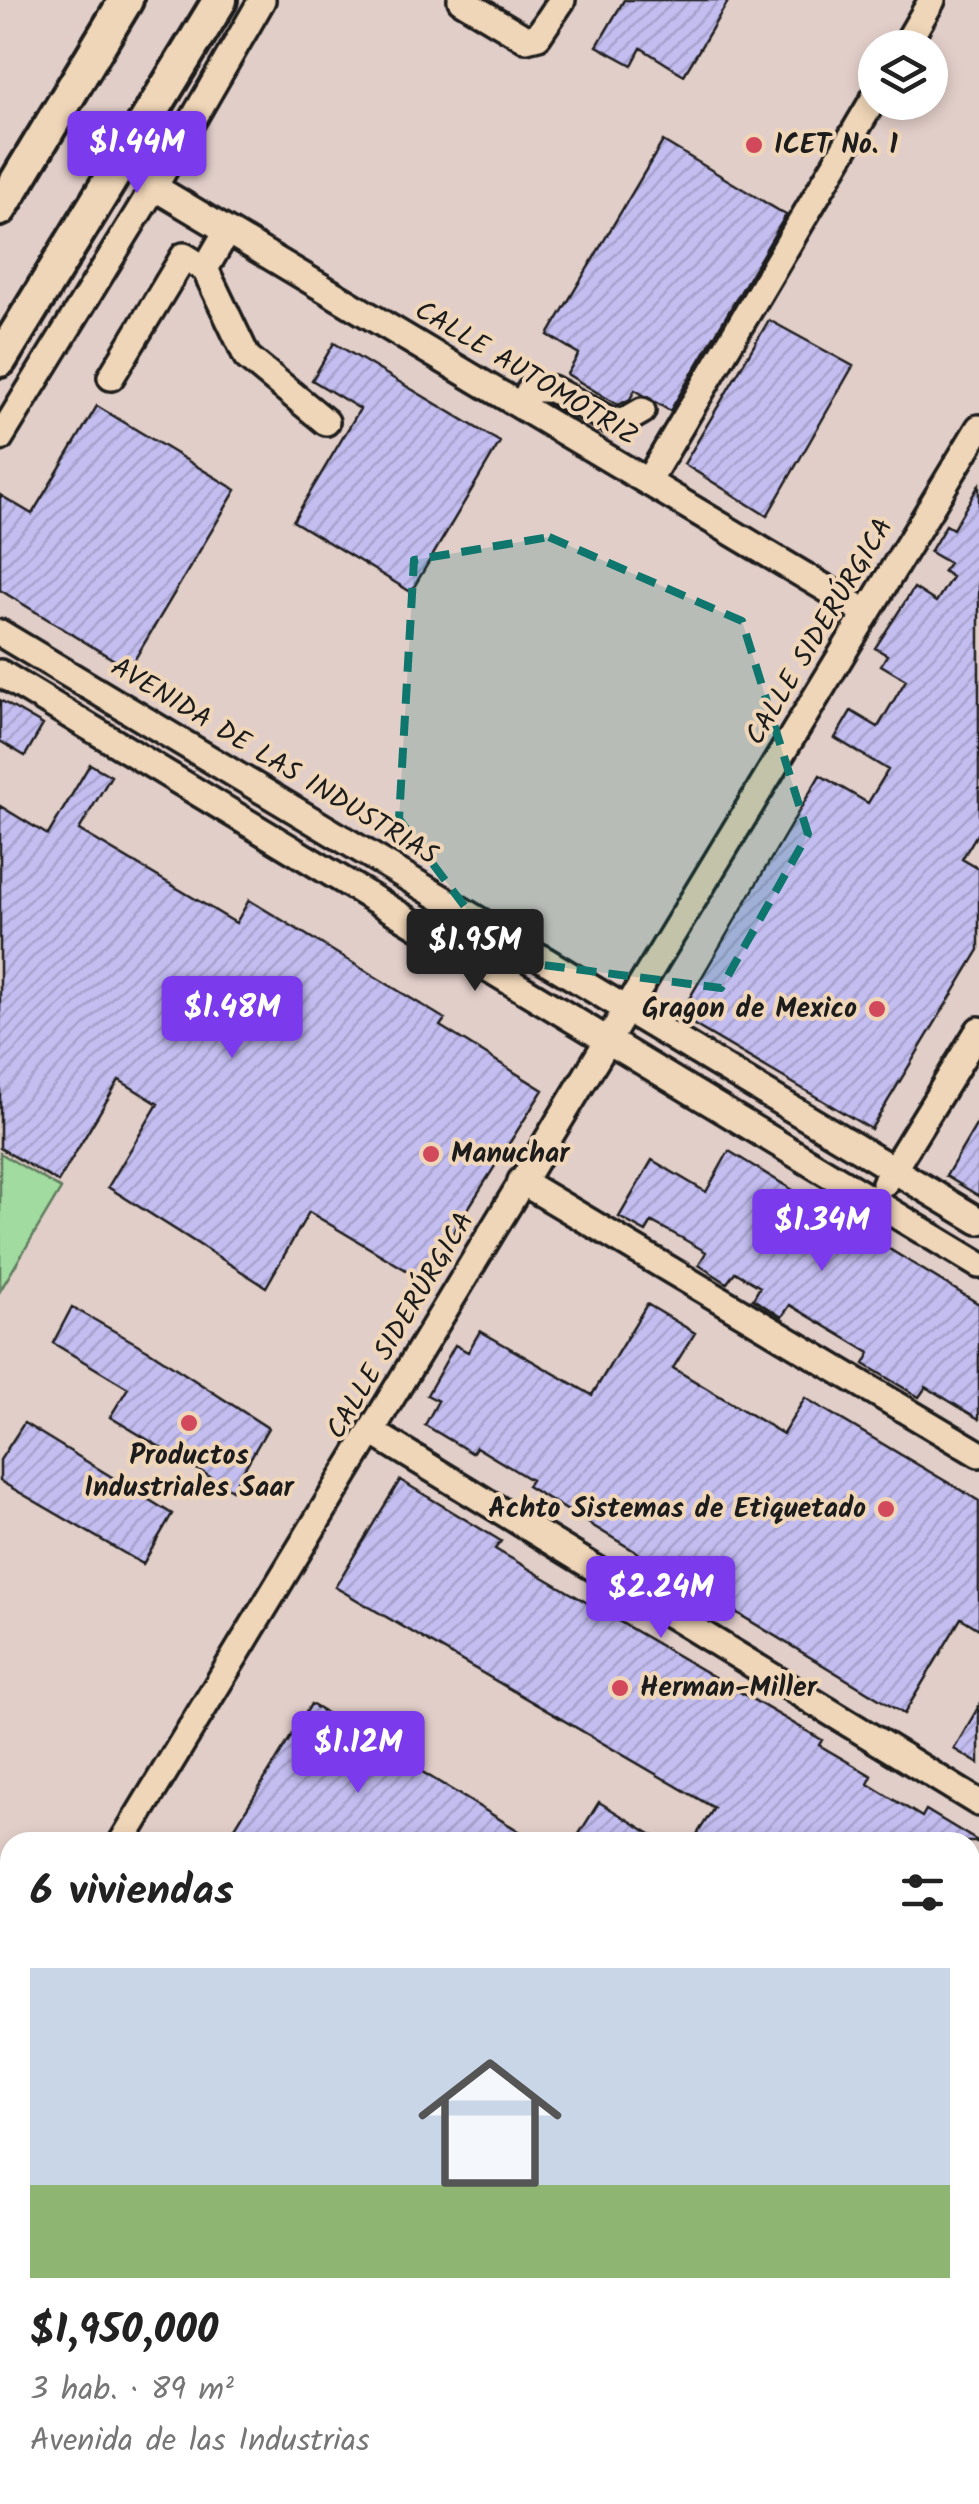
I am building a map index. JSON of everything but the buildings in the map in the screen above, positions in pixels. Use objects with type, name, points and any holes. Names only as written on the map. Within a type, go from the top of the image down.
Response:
[{"type":"main road","points":[[0,209],[126,0]]},
{"type":"main road","points":[[0,360],[220,0]]},
{"type":"street","points":[[0,438],[154,187],[262,0]]},
{"type":"street","points":[[461,0],[526,39],[538,36],[562,0]]},
{"type":"street","points":[[914,30],[932,0]]},
{"type":"street","points":[[648,481],[861,120]]},
{"type":"street","name":"CALLE AUTOMOTRIZ","points":[[154,187],[867,613]]},
{"type":"street","points":[[205,269],[227,231]]},
{"type":"street","points":[[112,376],[184,256],[205,269],[247,357],[326,422]]},
{"type":"street","points":[[520,405],[531,389],[541,387],[552,389],[609,420],[623,422],[642,411]]},
{"type":"street","name":"CALLE SIDERÚRGICA","points":[[128,1832],[979,428]]},
{"type":"street","name":"AVENIDA DE LAS INDUSTRIAS","points":[[0,633],[979,1221]]},
{"type":"street","points":[[0,673],[979,1265]]},
{"type":"street","points":[[87,725],[106,695]]},
{"type":"street","points":[[874,1200],[979,1030]]},
{"type":"street","points":[[521,1181],[979,1454]]},
{"type":"street","points":[[372,1432],[979,1804]]},
{"type":"highlighted area","points":[[549,537],[742,621],[808,834],[721,988],[505,960],[399,819],[414,560]]},
{"type":"green space","points":[[0,1153],[61,1189],[0,1291]]},
{"type":"place","name":"ICET No. 1","points":[[754,145]]},
{"type":"place","name":"Gragon de Mexico","points":[[877,1009]]},
{"type":"place","name":"Manuchar","points":[[431,1154]]},
{"type":"place","name":"Productos Industriales Saar","points":[[189,1423]]},
{"type":"place","name":"Achto Sistemas de Etiquetado","points":[[886,1509]]},
{"type":"place","name":"Herman-Miller","points":[[620,1688]]}]
